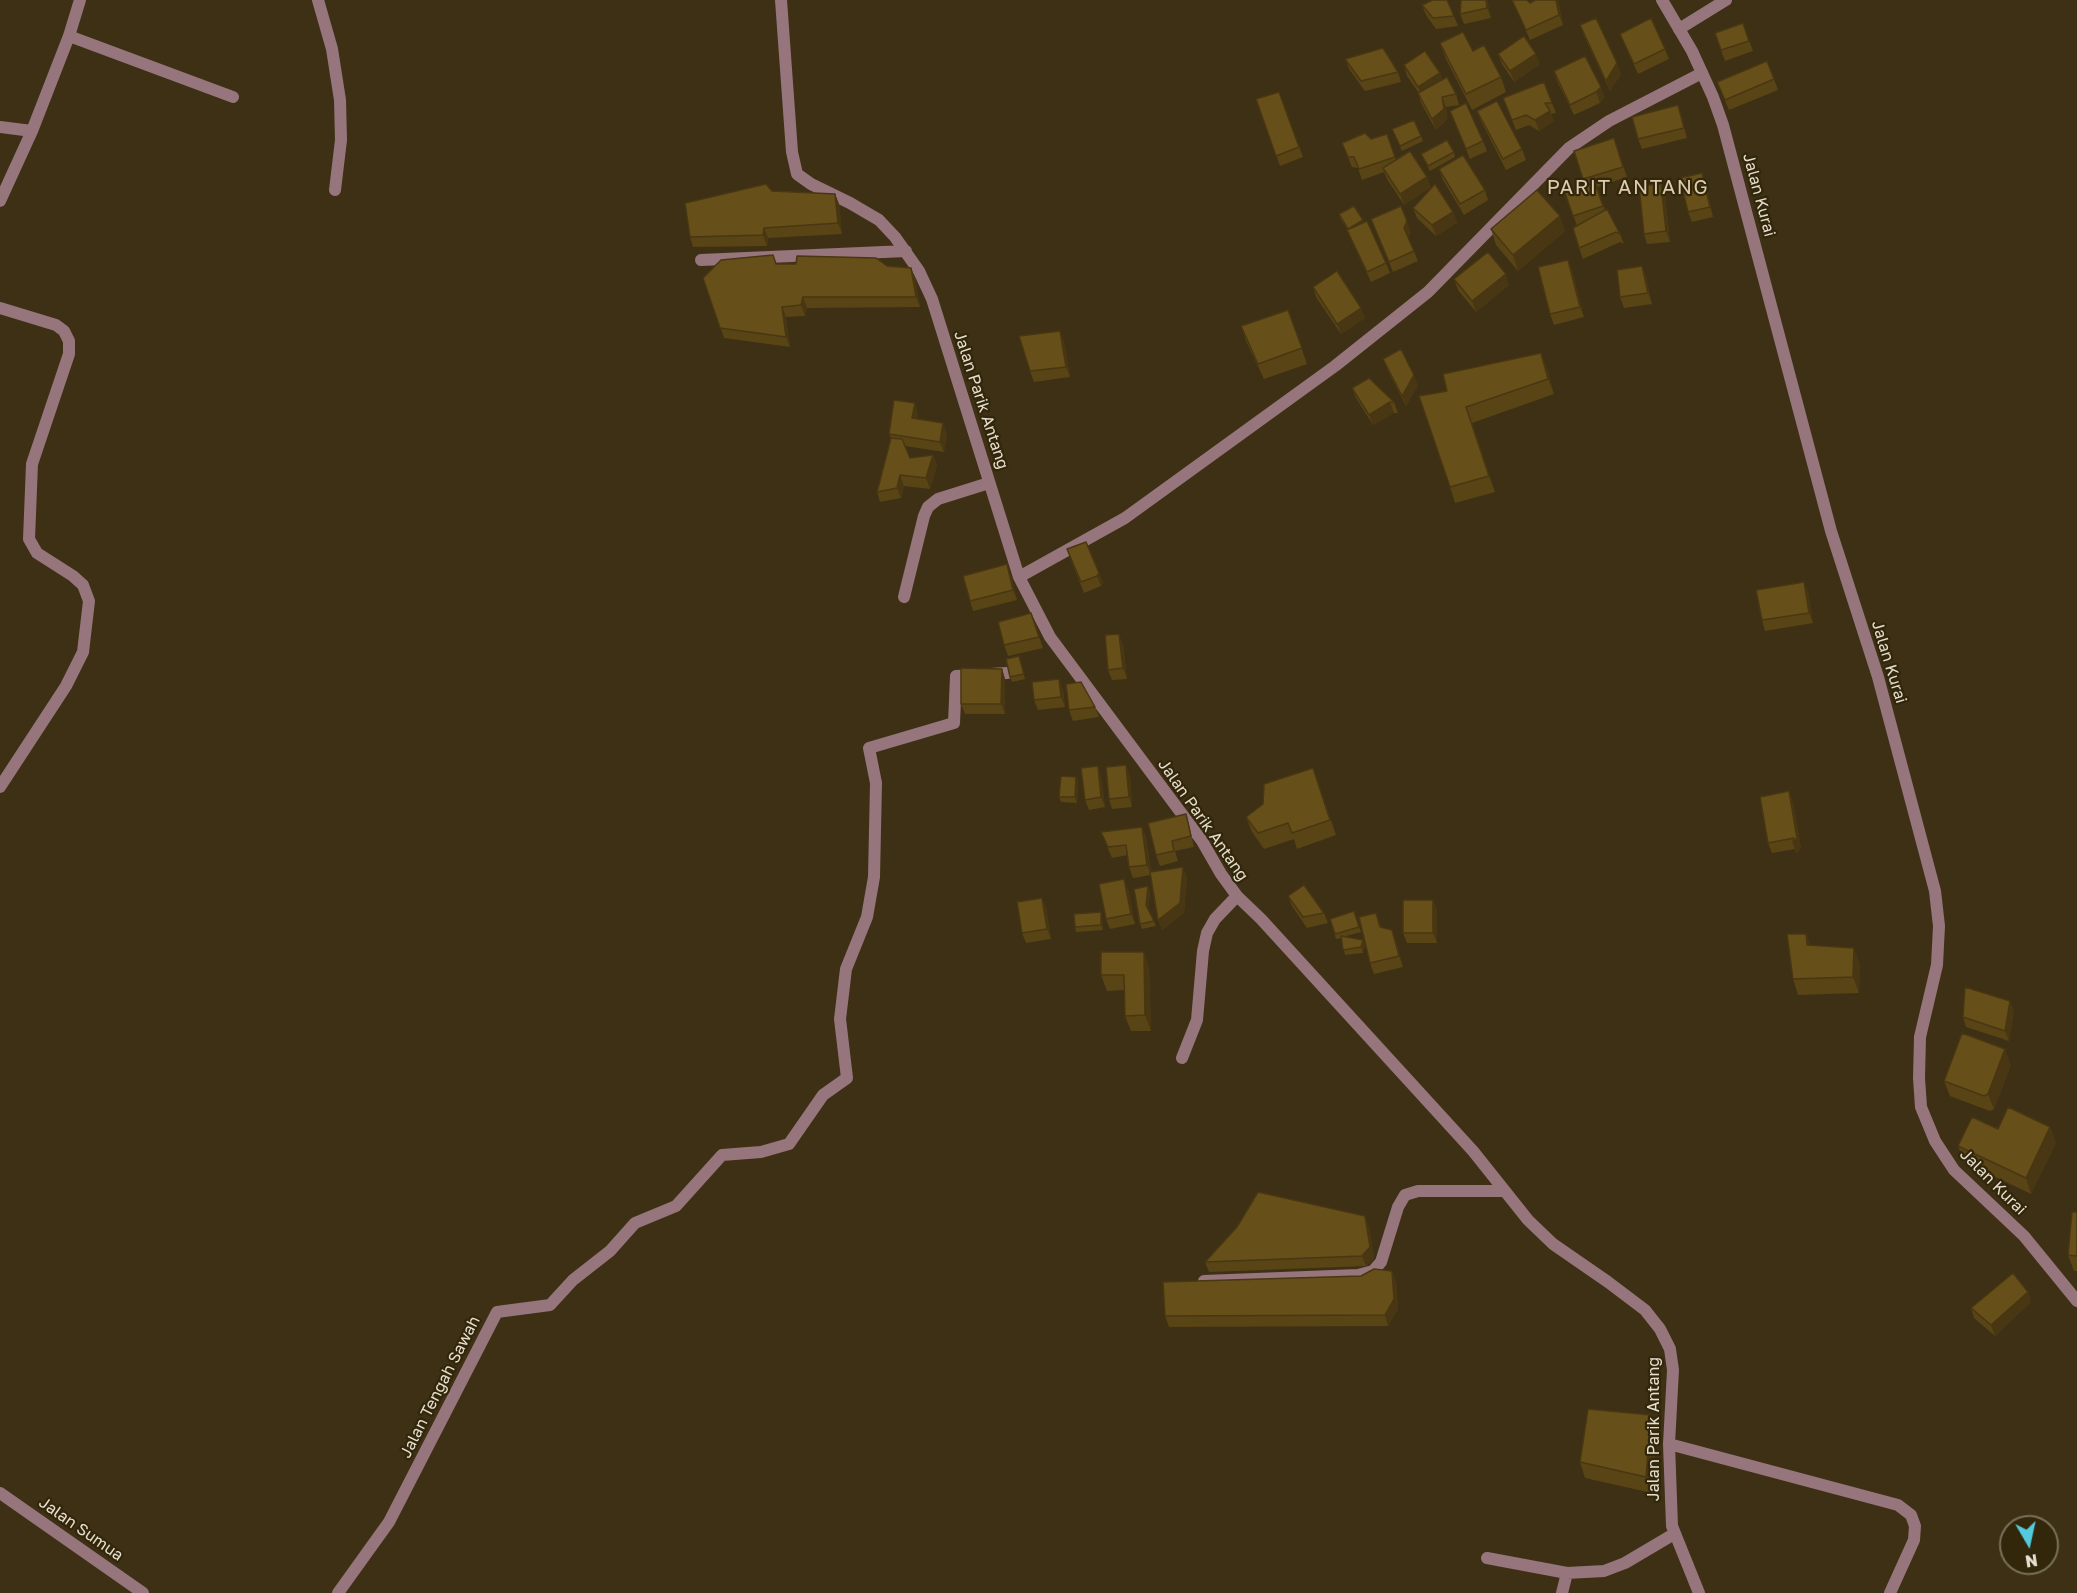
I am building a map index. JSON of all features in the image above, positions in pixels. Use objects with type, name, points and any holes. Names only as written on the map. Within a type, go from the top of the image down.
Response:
[{"type":"street","points":[[0,201],[32,131],[69,36],[80,0]]},
{"type":"street","points":[[318,0],[332,49],[340,100],[341,140],[335,190]]},
{"type":"street","name":"Jalan Parik Antang","points":[[781,0],[792,152],[797,174],[802,179],[879,220],[906,251],[919,271],[932,299],[1019,577],[1050,637],[1196,833],[1237,896],[1269,927],[1473,1150],[1528,1220],[1553,1244],[1608,1281],[1645,1310],[1660,1329],[1670,1349],[1673,1370],[1669,1444],[1671,1517],[1674,1534],[1699,1593]]},
{"type":"street","name":"Jalan Kurai","points":[[1662,0],[1702,73],[1723,125],[1831,531],[1878,677],[1935,891],[1939,926],[1937,965],[1920,1037],[1921,1107],[1935,1141],[1954,1170],[2024,1236],[2075,1298]]},
{"type":"street","points":[[1679,29],[1726,0]]},
{"type":"street","points":[[69,36],[233,98]]},
{"type":"street","points":[[1019,577],[1125,518],[1335,366],[1428,292],[1569,148],[1609,121],[1702,73]]},
{"type":"street","points":[[0,127],[32,131]]},
{"type":"street","points":[[701,260],[906,251]]},
{"type":"street","points":[[0,308],[56,325],[64,331],[69,341],[69,354],[32,464],[29,538],[37,553],[83,585],[89,601],[83,652],[66,686],[0,787]]},
{"type":"street","points":[[904,597],[928,507],[938,499],[989,483]]},
{"type":"street","name":"Jalan Tengah Sawah","points":[[338,1593],[389,1522],[497,1312],[550,1305],[573,1280],[610,1251],[635,1223],[676,1206],[722,1155],[761,1152],[789,1144],[823,1095],[847,1078],[840,1019],[846,969],[867,917],[874,877],[876,783],[869,747],[954,723],[956,676],[1007,673]]},
{"type":"street","points":[[1182,1058],[1197,1020],[1203,951],[1207,933],[1215,919],[1237,896]]},
{"type":"street","points":[[1204,1281],[1358,1275],[1373,1271],[1381,1262],[1398,1207],[1405,1195],[1418,1191],[1503,1191]]},
{"type":"street","points":[[1669,1444],[1898,1505],[1911,1515],[1915,1526],[1914,1540],[1890,1593]]},
{"type":"street","name":"Jalan Sumua","points":[[0,1493],[143,1593]]},
{"type":"street","points":[[1487,1558],[1567,1573],[1614,1568],[1674,1534]]},
{"type":"street","points":[[1562,1593],[1567,1573]]},
{"type":"building","points":[[1433,0],[1447,0],[1454,16],[1433,18],[1422,5]]},
{"type":"building","points":[[1461,0],[1486,0],[1487,8],[1460,14]]},
{"type":"building","points":[[1512,0],[1527,0],[1530,3],[1535,0],[1556,0],[1559,15],[1526,30]]},
{"type":"building","points":[[1596,18],[1617,63],[1606,81],[1580,25]]},
{"type":"building","points":[[1651,18],[1665,49],[1634,64],[1620,34]]},
{"type":"building","points":[[1743,23],[1749,41],[1721,50],[1715,33]]},
{"type":"building","points":[[1463,32],[1473,51],[1484,45],[1501,77],[1466,94],[1440,43]]},
{"type":"building","points":[[1524,36],[1536,54],[1510,71],[1498,54]]},
{"type":"building","points":[[1383,48],[1398,72],[1361,81],[1345,59]]},
{"type":"building","points":[[1425,51],[1440,73],[1418,87],[1404,65]]},
{"type":"building","points":[[1585,56],[1601,87],[1596,92],[1570,105],[1554,71]]},
{"type":"building","points":[[1767,61],[1774,79],[1725,100],[1717,82]]},
{"type":"building","points":[[1447,77],[1456,94],[1442,97],[1444,109],[1432,119],[1418,93]]},
{"type":"building","points":[[1544,82],[1552,103],[1545,103],[1550,111],[1535,120],[1526,115],[1512,120],[1503,98]]},
{"type":"building","points":[[1279,92],[1299,147],[1276,156],[1256,99]]},
{"type":"building","points":[[1497,101],[1522,149],[1503,159],[1477,111]]},
{"type":"building","points":[[1466,103],[1483,141],[1466,149],[1450,111]]},
{"type":"building","points":[[1678,105],[1684,128],[1638,139],[1632,117]]},
{"type":"building","points":[[1414,120],[1421,136],[1400,146],[1392,129]]},
{"type":"building","points":[[1365,133],[1371,139],[1387,134],[1395,157],[1359,169],[1354,157],[1348,157],[1342,143]]},
{"type":"building","points":[[1614,138],[1623,167],[1583,179],[1574,151]]},
{"type":"building","points":[[1447,140],[1454,152],[1428,166],[1421,154]]},
{"type":"building","points":[[1410,151],[1427,177],[1400,194],[1383,168]]},
{"type":"building","points":[[1463,155],[1485,190],[1460,204],[1439,169]]},
{"type":"building","points":[[1702,173],[1710,207],[1688,212],[1680,178]]},
{"type":"building","points":[[1595,183],[1603,206],[1573,216],[1565,193]]},
{"type":"building","points":[[766,184],[772,191],[835,194],[838,223],[764,228],[763,235],[690,237],[685,203]]},
{"type":"building","points":[[1435,184],[1453,212],[1432,225],[1413,208]]},
{"type":"building","points":[[1661,184],[1666,231],[1644,234],[1639,186]]},
{"type":"building","points":[[1537,190],[1560,216],[1513,255],[1491,229]]},
{"type":"building","points":[[1354,206],[1363,220],[1348,229],[1339,214]]},
{"type":"building","points":[[1401,206],[1407,221],[1404,228],[1414,251],[1389,262],[1371,219]]},
{"type":"building","points":[[1607,209],[1620,234],[1616,232],[1579,248],[1573,228]]},
{"type":"building","points":[[1367,221],[1386,263],[1367,272],[1347,230]]},
{"type":"building","points":[[1488,252],[1506,274],[1472,301],[1454,279]]},
{"type":"building","points":[[773,255],[776,264],[796,264],[797,256],[876,258],[887,266],[911,268],[916,297],[803,297],[801,305],[782,307],[786,337],[720,328],[703,278],[721,260]]},
{"type":"building","points":[[1568,260],[1580,307],[1550,314],[1538,267]]},
{"type":"building","points":[[1642,266],[1648,293],[1620,297],[1617,270]]},
{"type":"building","points":[[1337,271],[1361,308],[1337,324],[1313,287]]},
{"type":"building","points":[[1288,310],[1302,348],[1258,364],[1241,326]]},
{"type":"building","points":[[1060,331],[1066,367],[1030,371],[1019,336]]},
{"type":"building","points":[[1401,349],[1414,375],[1402,396],[1383,359]]},
{"type":"building","points":[[1541,353],[1548,379],[1466,407],[1489,476],[1450,487],[1419,396],[1447,391],[1443,374]]},
{"type":"building","points":[[1369,378],[1394,402],[1390,402],[1369,415],[1352,388]]},
{"type":"building","points":[[894,400],[915,403],[912,418],[943,423],[940,442],[889,434]]},
{"type":"building","points":[[891,438],[902,439],[910,458],[933,455],[926,478],[900,475],[897,488],[877,492]]},
{"type":"building","points":[[1086,542],[1099,573],[1081,582],[1067,549]]},
{"type":"building","points":[[1007,564],[1013,590],[970,601],[963,576]]},
{"type":"building","points":[[1804,582],[1809,613],[1762,620],[1756,590]]},
{"type":"building","points":[[1031,613],[1039,637],[1004,645],[998,622]]},
{"type":"building","points":[[1119,634],[1123,668],[1108,670],[1105,635]]},
{"type":"building","points":[[1019,656],[1024,674],[1010,677],[1006,659]]},
{"type":"building","points":[[961,668],[1002,669],[1001,704],[961,704]]},
{"type":"building","points":[[1059,679],[1061,697],[1034,700],[1032,682]]},
{"type":"building","points":[[1081,682],[1095,707],[1069,710],[1066,684]]},
{"type":"building","points":[[1126,765],[1129,797],[1109,799],[1106,767]]},
{"type":"building","points":[[1098,766],[1101,797],[1085,800],[1081,768]]},
{"type":"building","points":[[1313,768],[1330,820],[1292,833],[1288,823],[1258,833],[1246,817],[1263,804],[1264,784]]},
{"type":"building","points":[[1061,776],[1076,777],[1075,797],[1059,797]]},
{"type":"building","points":[[1789,791],[1797,838],[1793,843],[1794,838],[1768,843],[1760,797]]},
{"type":"building","points":[[1186,814],[1191,836],[1172,841],[1174,851],[1156,855],[1148,823]]},
{"type":"building","points":[[1142,827],[1147,865],[1129,867],[1126,845],[1108,847],[1101,832]]},
{"type":"building","points":[[1183,867],[1180,903],[1158,920],[1150,872]]},
{"type":"building","points":[[1124,879],[1131,914],[1106,919],[1099,884]]},
{"type":"building","points":[[1304,885],[1324,913],[1303,917],[1288,896]]},
{"type":"building","points":[[1148,886],[1146,905],[1154,921],[1140,924],[1134,889]]},
{"type":"building","points":[[1042,898],[1047,929],[1022,933],[1017,902]]},
{"type":"building","points":[[1403,900],[1433,900],[1433,933],[1403,933]]},
{"type":"building","points":[[1354,911],[1359,927],[1335,934],[1330,919]]},
{"type":"building","points":[[1101,912],[1101,925],[1075,927],[1074,914]]},
{"type":"building","points":[[1376,913],[1380,927],[1392,930],[1399,956],[1370,963],[1359,917]]},
{"type":"building","points":[[1787,934],[1806,934],[1807,945],[1854,948],[1853,977],[1793,979]]},
{"type":"building","points":[[1341,936],[1363,940],[1361,947],[1343,950]]},
{"type":"building","points":[[1101,952],[1144,952],[1145,1015],[1125,1016],[1124,975],[1101,975]]},
{"type":"building","points":[[1965,987],[2010,1001],[2005,1031],[1963,1017]]},
{"type":"building","points":[[1962,1033],[2005,1049],[1988,1094],[1984,1096],[1944,1081]]},
{"type":"building","points":[[2008,1107],[2050,1127],[2026,1178],[1958,1146],[1972,1117],[1998,1129]]},
{"type":"building","points":[[1258,1192],[1365,1216],[1370,1247],[1362,1256],[1205,1262],[1237,1227]]},
{"type":"building","points":[[2072,1212],[2077,1212],[2077,1256],[2068,1255]]},
{"type":"building","points":[[1374,1269],[1392,1271],[1394,1299],[1385,1315],[1165,1316],[1163,1282],[1361,1276]]},
{"type":"building","points":[[2013,1273],[2028,1292],[1991,1325],[1971,1308]]},
{"type":"building","points":[[1588,1409],[1651,1415],[1646,1477],[1580,1462]]},
{"type":"district","name":"PARIT ANTANG","points":[[1628,188]]}]
